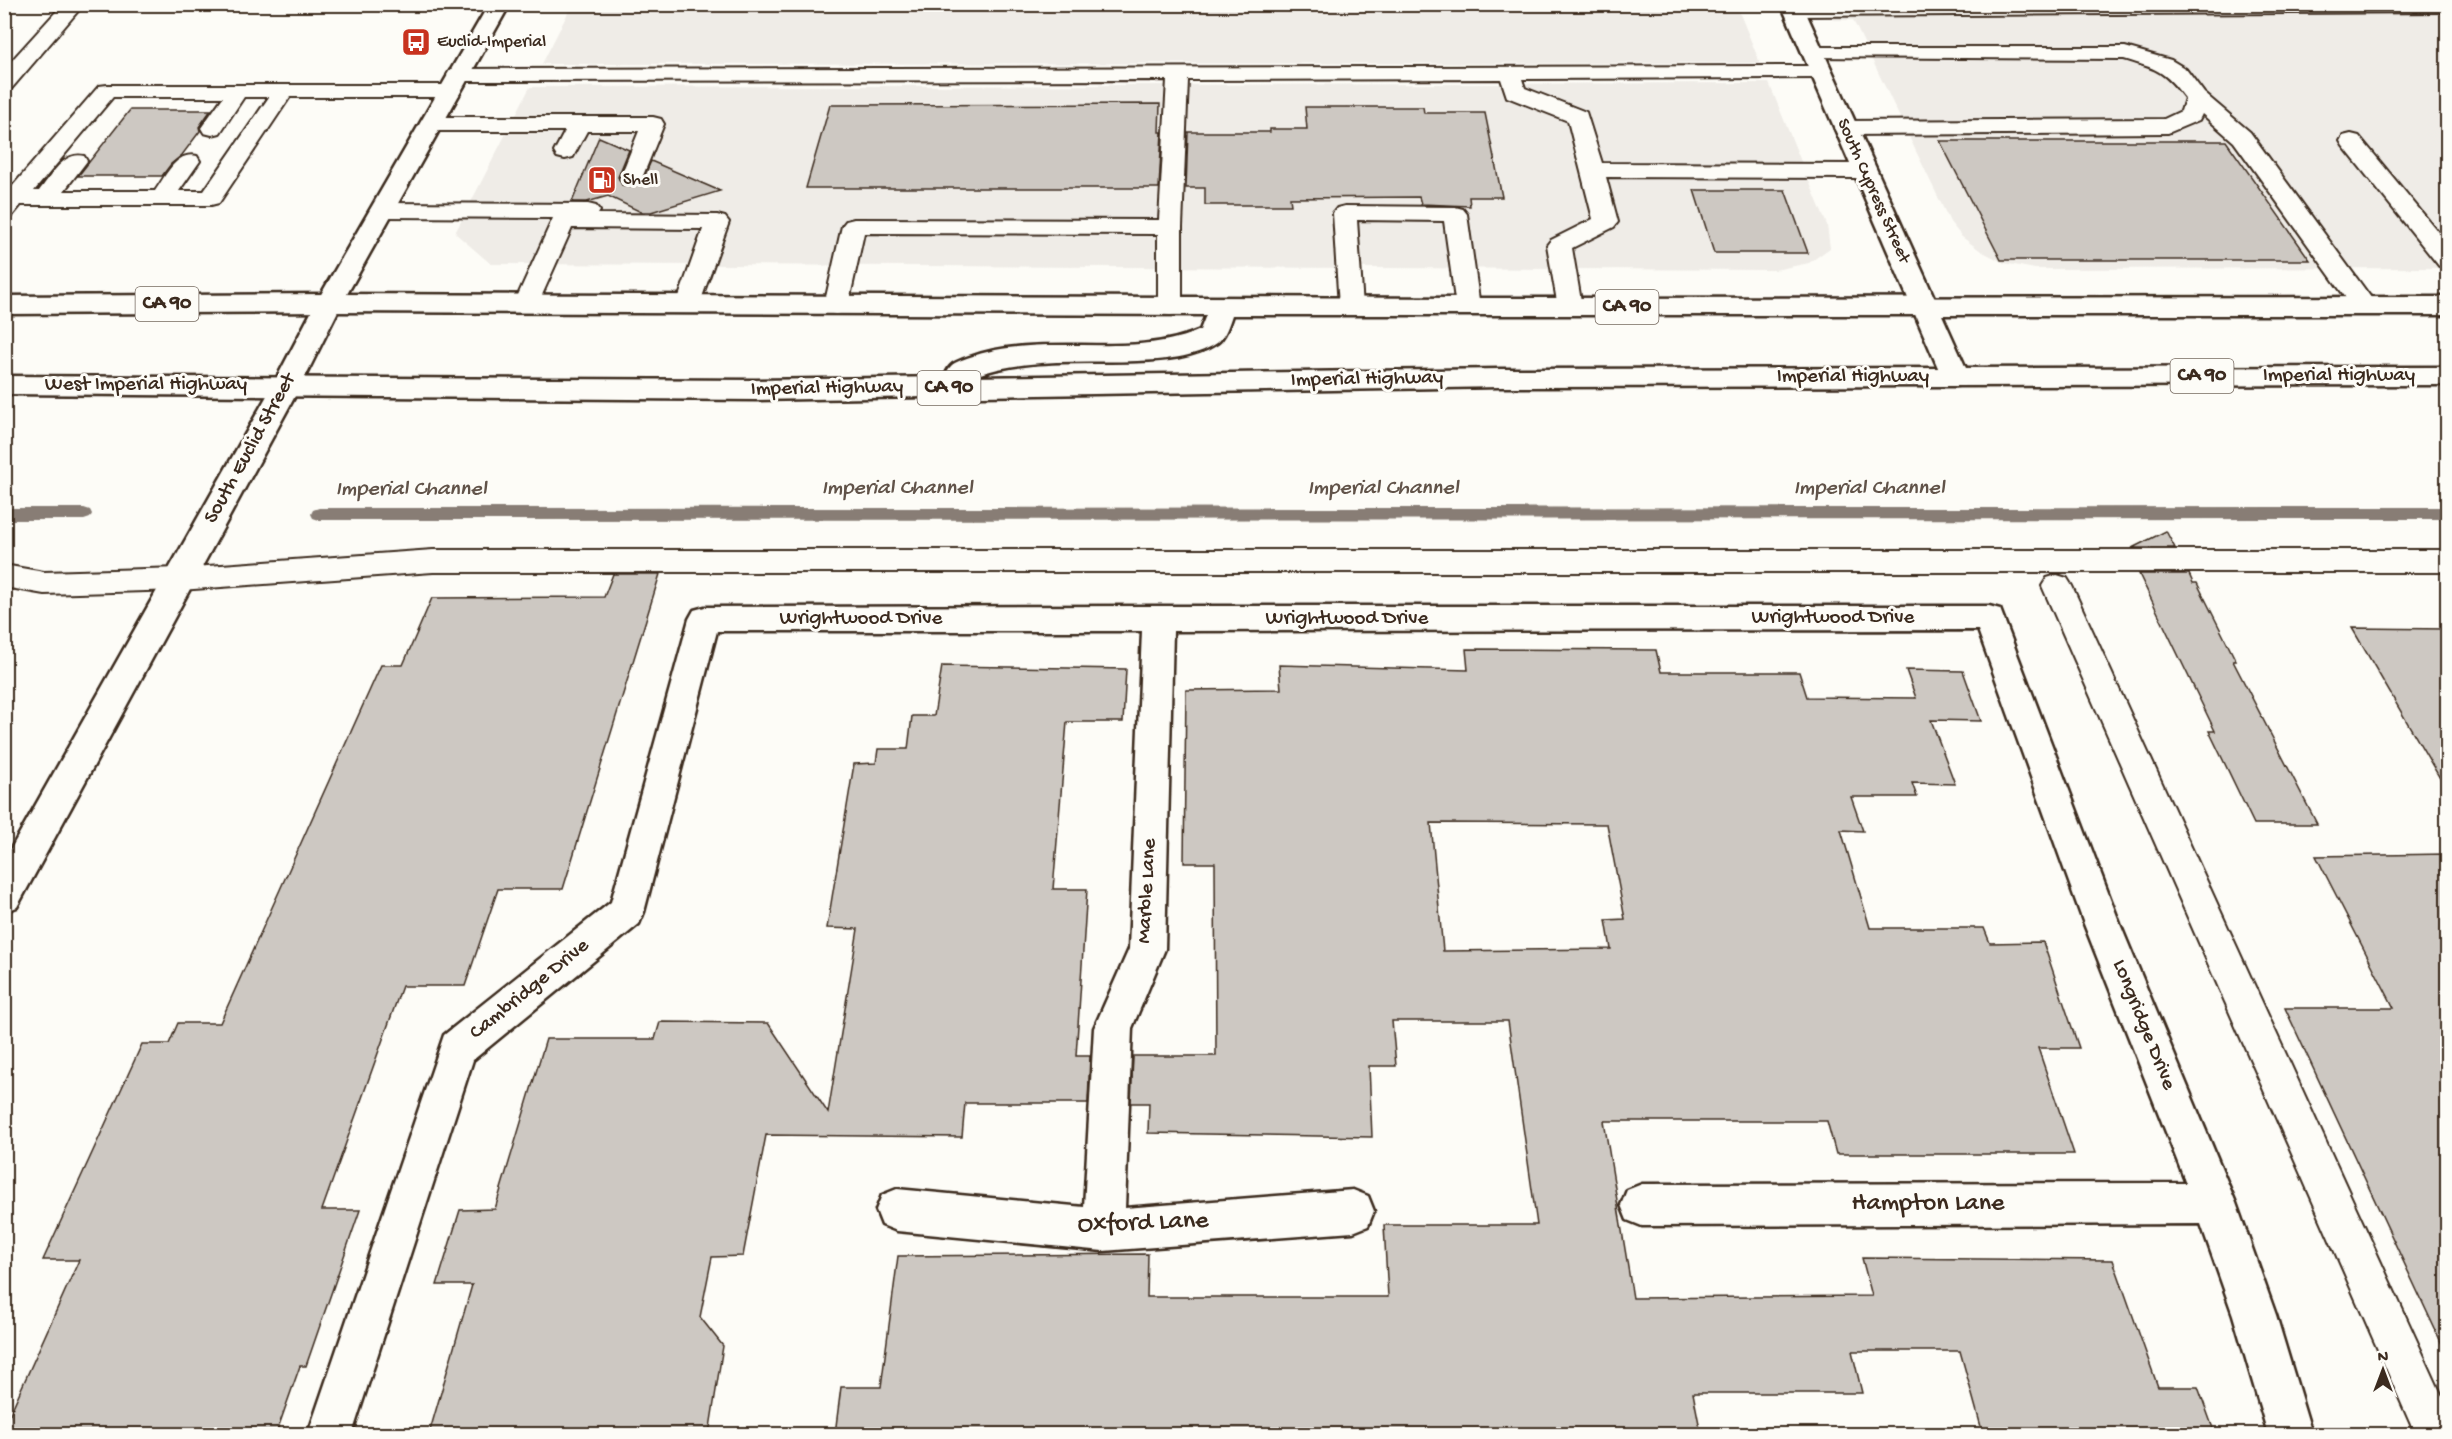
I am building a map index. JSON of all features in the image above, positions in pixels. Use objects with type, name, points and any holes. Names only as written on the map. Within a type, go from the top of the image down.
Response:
[{"type":"main road","name":"South Euclid Street","points":[[9,880],[180,579],[287,385],[329,303],[500,4]]},
{"type":"main road","name":"South Cypress Street","points":[[1792,7],[1956,377]]},
{"type":"main road","name":"CA 90","points":[[4,305],[329,303],[1170,307],[2448,306]]},
{"type":"main road","points":[[951,388],[955,373],[963,367],[1004,358],[1160,350],[1193,344],[1210,335],[1221,307]]},
{"type":"main road","name":"Imperial Highway","points":[[287,385],[744,390],[1500,378],[2448,376]]},
{"type":"main road","name":"West Imperial Highway","points":[[4,385],[287,385]]},
{"type":"main road","name":"Marble Lane","points":[[1103,1230],[1113,1028],[1147,949],[1158,618]]},
{"type":"main road","name":"Wrightwood Drive","points":[[705,619],[1989,618]]},
{"type":"main road","name":"Longridge Drive","points":[[1989,618],[2094,906],[2215,1203],[2254,1312],[2290,1434]]},
{"type":"main road","name":"Cambridge Drive","points":[[330,1434],[459,1048],[626,912],[705,619]]},
{"type":"main road","name":"Hampton Lane","points":[[1642,1205],[2215,1203]]},
{"type":"main road","name":"Oxford Lane","points":[[897,1210],[1103,1230],[1353,1211]]},
{"type":"lane","points":[[4,83],[74,4]]},
{"type":"lane","points":[[1792,7],[2448,6]]},
{"type":"lane","points":[[10,204],[107,91],[285,91],[454,83],[1178,73],[1510,72],[2125,53],[2164,64],[2178,74],[2196,98],[2242,137],[2365,306]]},
{"type":"lane","points":[[1510,72],[1515,92],[1578,117],[1593,170],[1606,222],[1559,245],[1570,307]]},
{"type":"lane","points":[[1170,307],[1170,227],[1178,73]]},
{"type":"lane","points":[[115,114],[134,91]]},
{"type":"lane","points":[[212,128],[238,91]]},
{"type":"lane","points":[[10,204],[46,198],[211,198],[285,91]]},
{"type":"lane","points":[[1845,128],[2168,126],[2191,115],[2196,98]]},
{"type":"lane","points":[[431,124],[653,124],[631,178]]},
{"type":"lane","points":[[565,153],[579,124]]},
{"type":"lane","points":[[2351,141],[2448,261]]},
{"type":"lane","points":[[46,198],[76,161]]},
{"type":"lane","points":[[162,198],[189,161]]},
{"type":"lane","points":[[1593,170],[1864,171]]},
{"type":"lane","points":[[536,211],[549,185]]},
{"type":"lane","points":[[382,210],[536,211],[566,216],[616,212],[717,222],[688,306]]},
{"type":"lane","points":[[1351,307],[1344,213],[1455,214],[1468,307]]},
{"type":"lane","points":[[526,304],[566,216]]},
{"type":"lane","points":[[836,306],[855,226],[1170,227]]},
{"type":"lane","points":[[4,576],[44,583],[180,579],[433,561],[2448,561]]},
{"type":"lane","points":[[2056,586],[2437,1434]]},
{"type":"shaded area","points":[[1736,4],[1760,63],[542,64],[572,5]]},
{"type":"shaded area","points":[[1826,5],[2447,5],[2447,268],[2035,269],[2004,263],[1981,251],[1962,237],[1950,222],[1853,20],[1833,20]]},
{"type":"shaded area","points":[[1769,83],[1827,225],[1830,248],[1809,263],[1775,270],[491,264],[455,233],[530,87]]},
{"type":"building","points":[[1160,104],[1159,132],[1162,132],[1159,188],[806,188],[830,105]]},
{"type":"building","points":[[1305,107],[1423,107],[1424,113],[1485,113],[1502,197],[1469,197],[1470,206],[1421,204],[1419,197],[1290,198],[1291,205],[1205,205],[1205,188],[1186,188],[1188,132],[1270,132],[1270,129],[1307,129]]},
{"type":"building","points":[[130,110],[211,110],[199,127],[200,131],[162,176],[78,176]]},
{"type":"building","points":[[599,137],[629,150],[618,177],[622,185],[632,187],[641,184],[651,161],[720,191],[651,212],[641,212],[608,196],[587,202],[572,202]]},
{"type":"building","points":[[1940,141],[2226,141],[2310,260],[2001,260]]},
{"type":"building","points":[[1694,190],[1785,190],[1808,253],[1714,253]]},
{"type":"building","points":[[2166,531],[2175,548],[2132,548]]},
{"type":"building","points":[[613,574],[660,574],[563,889],[498,889],[465,986],[402,986],[322,1210],[360,1210],[306,1366],[300,1366],[276,1434],[4,1434],[4,1427],[79,1260],[43,1260],[142,1044],[169,1044],[178,1023],[220,1023],[381,665],[403,665],[432,598],[604,597]]},
{"type":"building","points":[[2139,574],[2189,574],[2193,583],[2197,583],[2236,661],[2233,661],[2317,824],[2254,824],[2209,731],[2215,731]]},
{"type":"building","points":[[2352,628],[2448,629],[2448,792]]},
{"type":"building","points":[[1466,649],[1656,650],[1661,672],[1799,672],[1807,697],[1916,698],[1906,670],[1963,671],[1981,721],[1931,720],[1955,784],[1912,783],[1917,797],[1851,797],[1863,831],[1841,830],[1870,928],[1984,928],[1990,943],[2043,942],[2079,1048],[2038,1048],[2074,1154],[1836,1154],[1827,1121],[1604,1121],[1633,1298],[1872,1296],[1862,1258],[2113,1260],[2158,1387],[2198,1387],[2215,1434],[1983,1434],[1960,1351],[1852,1351],[1862,1393],[1693,1393],[1701,1434],[835,1434],[841,1387],[881,1387],[898,1256],[1148,1254],[1147,1297],[1388,1297],[1384,1225],[1537,1225],[1508,1021],[1392,1021],[1396,1066],[1369,1066],[1372,1137],[1148,1133],[1149,1103],[1131,1103],[1133,1056],[1216,1056],[1215,863],[1184,863],[1186,690],[1281,689],[1279,665],[1468,670]],"holes":[[[1431,823],[1607,824],[1625,919],[1606,920],[1611,949],[1443,951]]]},
{"type":"building","points":[[942,666],[1126,669],[1123,722],[1067,722],[1053,889],[1087,889],[1076,1056],[1090,1056],[1088,1103],[965,1103],[962,1137],[766,1135],[743,1256],[712,1257],[700,1317],[723,1346],[709,1434],[429,1434],[472,1285],[437,1285],[460,1210],[495,1209],[546,1039],[655,1039],[660,1022],[768,1023],[828,1113],[858,929],[827,928],[854,764],[876,763],[878,749],[908,749],[912,716],[934,716]]},
{"type":"building","points":[[2448,854],[2448,1357],[2285,1008],[2394,1008],[2316,856]]},
{"type":"waterway","name":"Imperial Channel","points":[[319,514],[2448,513]]},
{"type":"waterway","name":"Imperial Channel","points":[[4,514],[84,514]]},
{"type":"place","name":"Euclid-Imperial","points":[[416,42]]},
{"type":"place","name":"Shell","points":[[602,180]]}]
